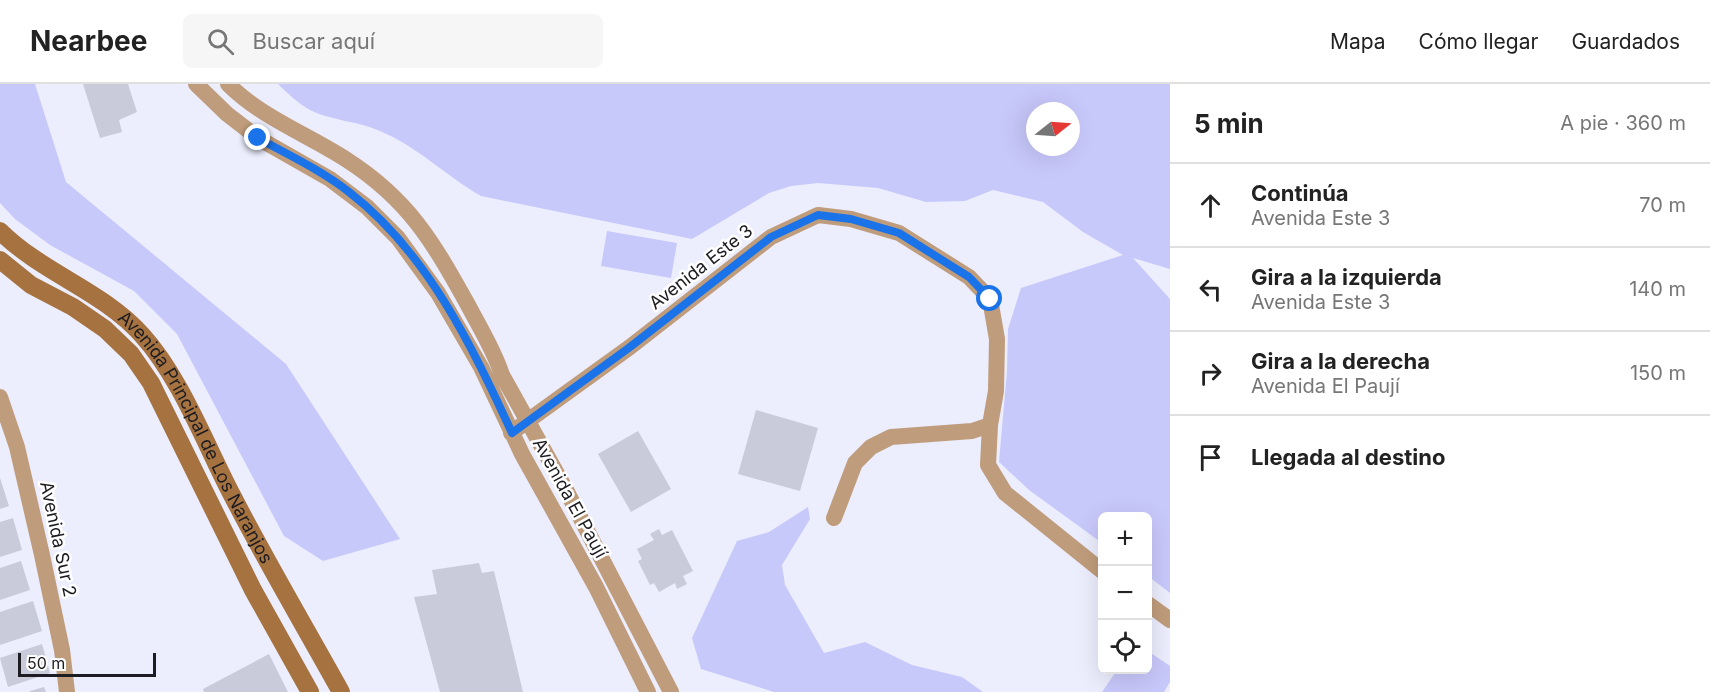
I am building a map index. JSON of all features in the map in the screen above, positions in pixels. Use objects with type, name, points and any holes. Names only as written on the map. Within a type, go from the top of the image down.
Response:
[{"type":"main road","name":"Avenida Principal de Los Naranjos","points":[[0,231],[35,258],[119,312],[164,362],[234,499],[340,692]]},
{"type":"main road","name":"Avenida Principal de Los Naranjos","points":[[0,260],[31,285],[74,307],[105,329],[131,354],[151,383],[252,590],[310,692]]},
{"type":"street","name":"Avenida El Paují","points":[[196,84],[227,114],[258,138],[347,190],[398,238],[438,293],[481,367],[512,433],[596,587],[648,692]]},
{"type":"street","name":"Avenida El Paují","points":[[228,84],[268,116],[365,172],[414,217],[451,274],[497,357],[502,375],[671,692]]},
{"type":"street","name":"Avenida Este 3","points":[[512,433],[630,347],[771,237],[818,215],[851,219],[899,233],[969,277],[990,299],[997,339],[996,391],[990,425],[988,465],[1005,493],[1098,568]]},
{"type":"street","name":"Avenida Sur 2","points":[[0,397],[17,447],[42,555],[62,650],[67,692]]},
{"type":"street","points":[[834,518],[855,463],[871,447],[891,437],[972,431],[990,425]]},
{"type":"street","points":[[1152,607],[1170,620]]},
{"type":"shaded area","points":[[0,84],[35,84],[66,182],[286,364],[400,539],[323,561],[284,536],[177,334],[134,291],[50,245],[15,219],[0,203]]},
{"type":"shaded area","points":[[278,84],[1170,84],[1170,269],[1133,258],[1170,299],[1170,593],[1152,579],[1152,512],[1098,512],[1098,540],[1029,490],[999,462],[1007,371],[1008,329],[1021,288],[1123,255],[1083,232],[1043,202],[993,190],[965,201],[926,202],[878,188],[818,183],[791,186],[769,193],[692,239],[481,196],[394,138],[372,128],[327,117],[297,102]]},
{"type":"shaded area","points":[[607,231],[677,243],[671,278],[601,266]]},
{"type":"shaded area","points":[[808,507],[810,519],[782,565],[785,585],[824,653],[865,642],[912,665],[962,677],[983,692],[774,692],[701,669],[692,638],[737,541],[769,532]]},
{"type":"shaded area","points":[[1152,654],[1170,666],[1170,682],[1164,692],[1102,692],[1114,674],[1152,674]]},
{"type":"building","points":[[83,84],[128,84],[137,112],[119,120],[122,132],[100,138]]},
{"type":"building","points":[[756,410],[818,428],[800,491],[738,474]]},
{"type":"building","points":[[638,431],[671,489],[631,512],[598,454]]},
{"type":"building","points":[[0,478],[9,506],[0,509]]},
{"type":"building","points":[[13,518],[22,550],[0,557],[0,522]]},
{"type":"building","points":[[659,529],[662,535],[672,530],[693,571],[683,576],[687,584],[677,589],[675,583],[659,592],[654,583],[650,585],[638,561],[642,559],[637,549],[654,540],[650,534]]},
{"type":"building","points":[[21,561],[30,590],[0,600],[0,568]]},
{"type":"building","points":[[479,563],[482,573],[494,571],[523,692],[440,692],[414,597],[437,594],[432,570]]},
{"type":"building","points":[[33,601],[42,631],[0,645],[0,612]]},
{"type":"building","points":[[42,644],[50,673],[8,687],[0,658]]},
{"type":"building","points":[[269,654],[288,692],[204,692],[203,689]]},
{"type":"building","points":[[44,687],[46,692],[30,692],[30,691]]},
{"type":"route","points":[[258,138],[347,190],[398,238],[455,320],[481,367],[512,433],[630,347],[771,237],[818,215],[851,219],[899,233],[969,277],[990,299]]}]
